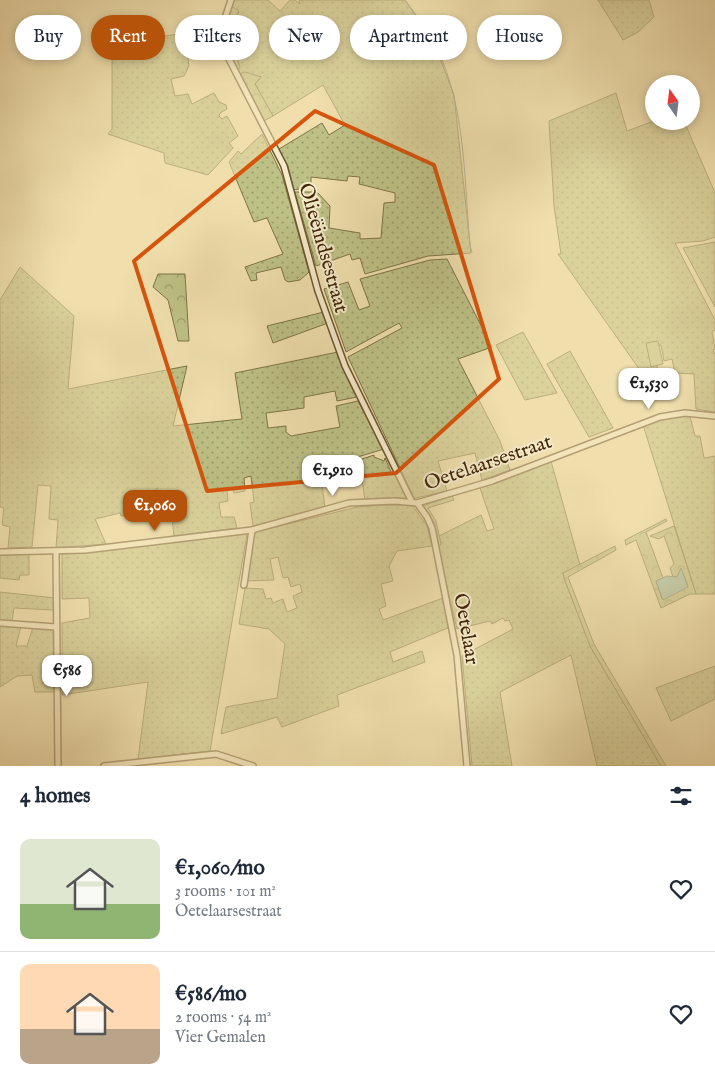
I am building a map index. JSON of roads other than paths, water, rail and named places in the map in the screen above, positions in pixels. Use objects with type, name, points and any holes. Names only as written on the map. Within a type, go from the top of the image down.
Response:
[{"type":"street","name":"Olieëindsestraat","points":[[231,0],[224,21],[223,34],[229,60],[284,166],[318,291],[346,366],[414,502]]},
{"type":"street","name":"Oetelaarsestraat","points":[[0,552],[85,550],[252,530],[349,503],[364,501],[414,502],[492,481],[660,417],[685,413],[715,416]]},
{"type":"street","name":"Oetelaar","points":[[414,502],[427,517],[432,528],[457,655],[467,766]]},
{"type":"street","points":[[244,586],[252,530]]},
{"type":"street","points":[[56,551],[58,766]]},
{"type":"street","points":[[0,623],[56,627]]},
{"type":"street","points":[[104,766],[216,754],[253,766]]},
{"type":"waterway","points":[[405,0],[437,48],[454,96],[465,170],[472,252]]}]
